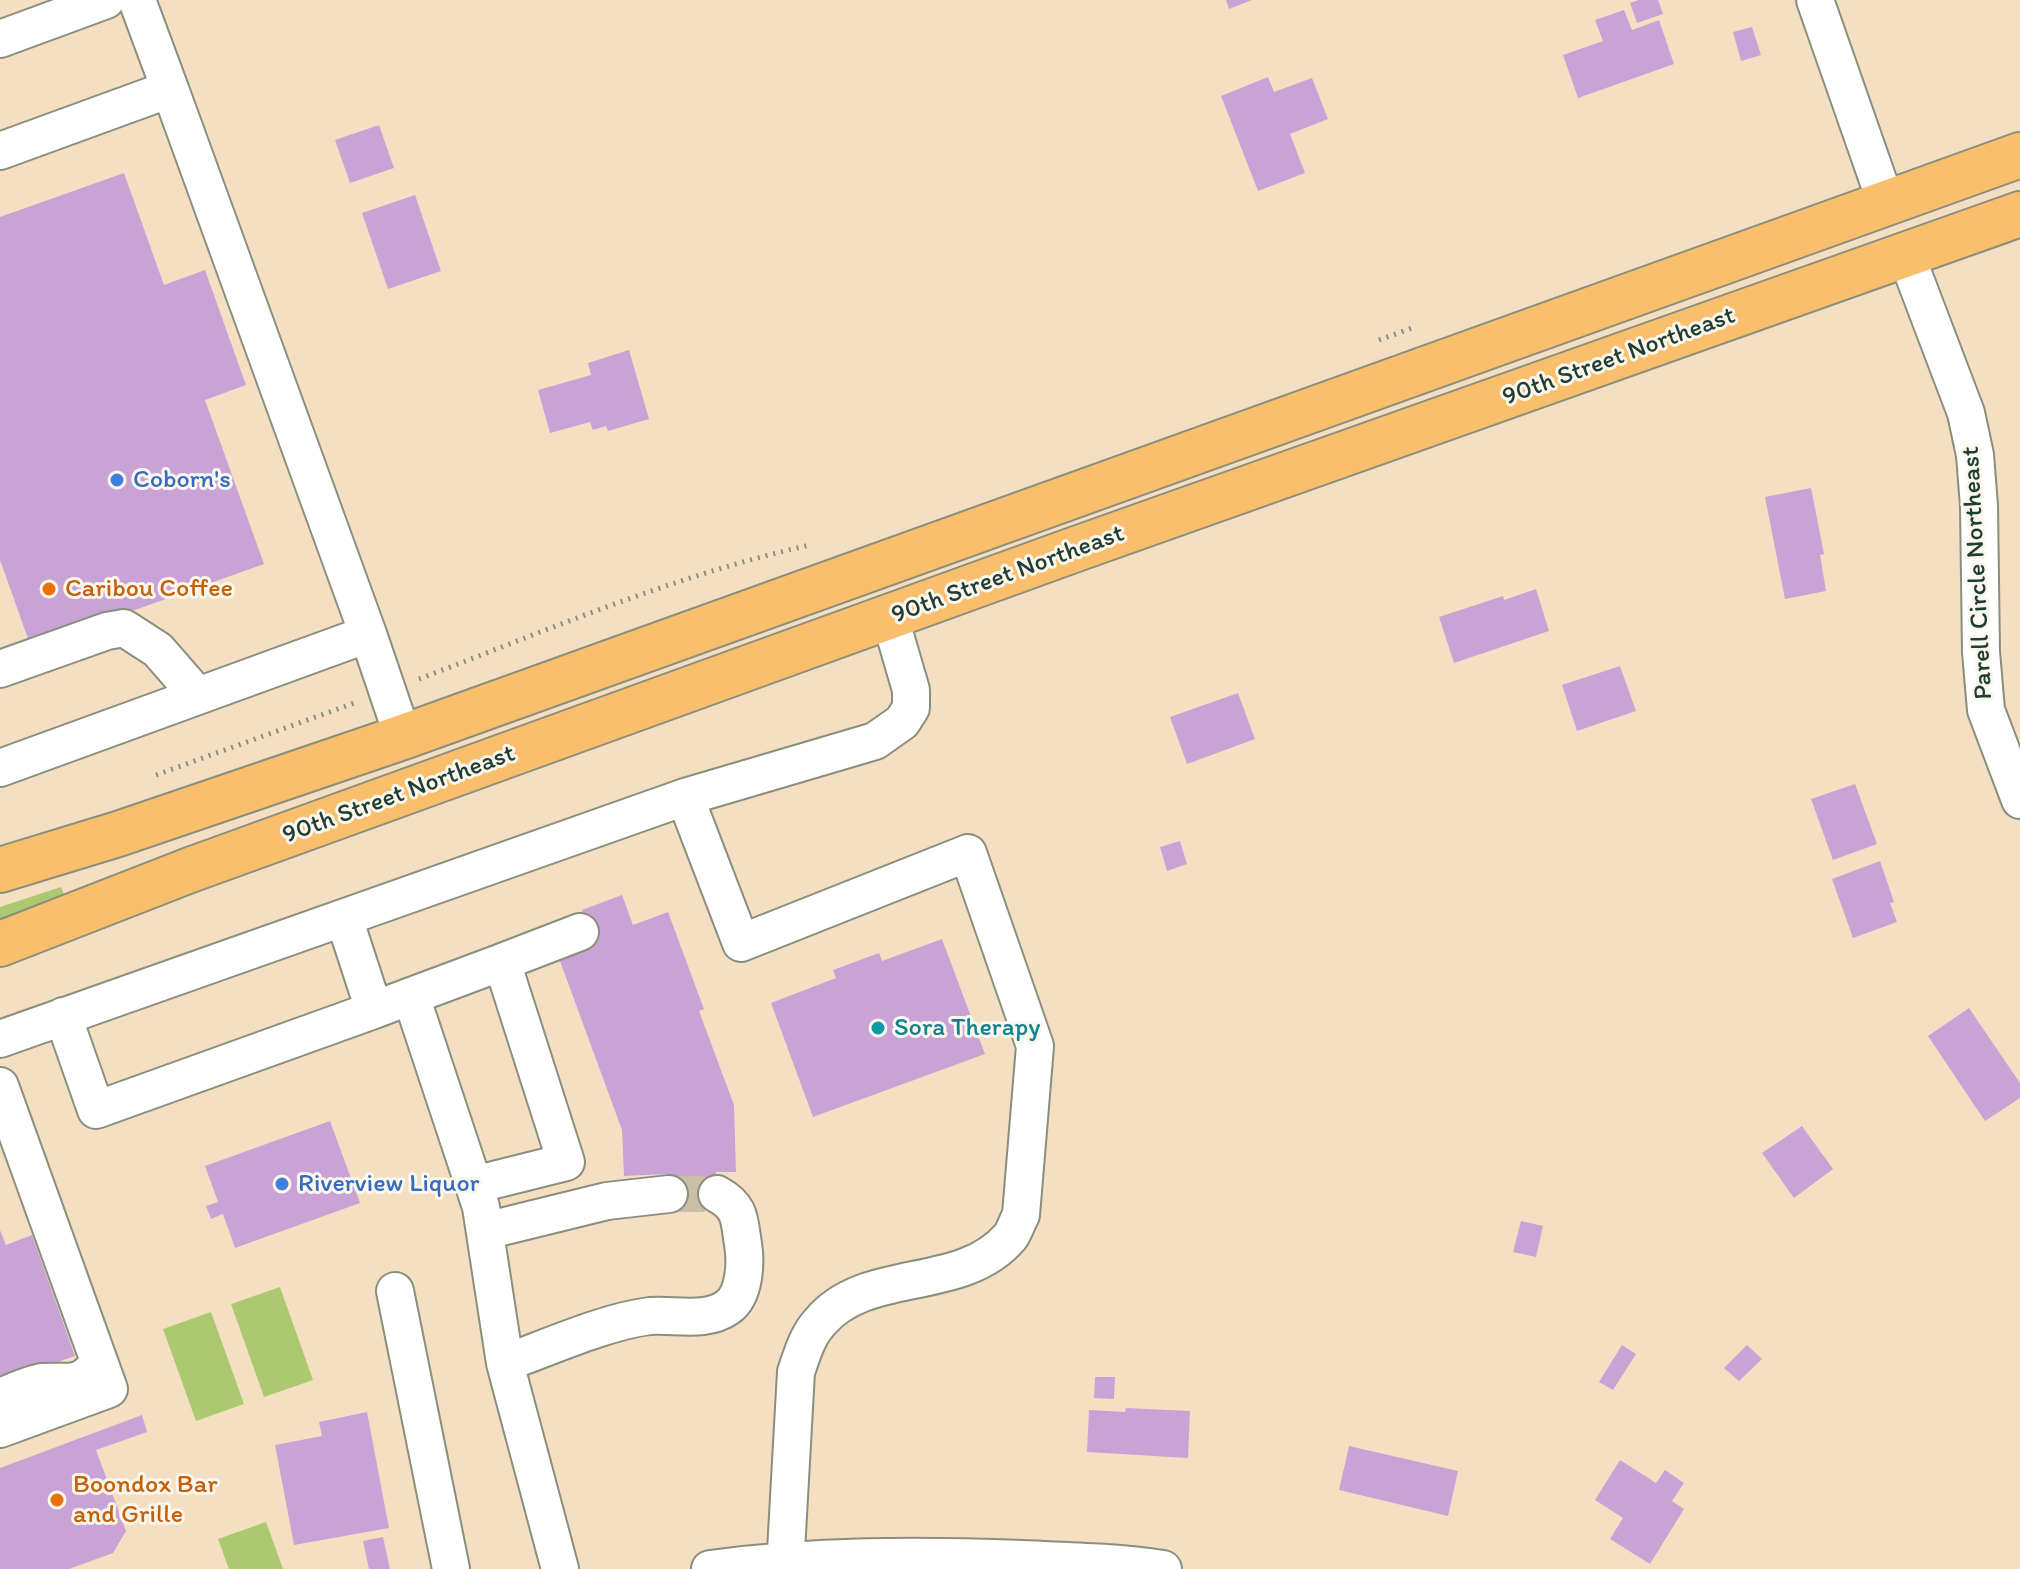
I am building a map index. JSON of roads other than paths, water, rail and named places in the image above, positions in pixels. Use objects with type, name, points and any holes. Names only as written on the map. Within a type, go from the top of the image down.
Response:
[{"type":"main road","name":"90th Street Northeast","points":[[0,870],[118,834],[403,737],[2020,155]]},
{"type":"main road","name":"90th Street Northeast","points":[[0,944],[190,870],[1076,549],[2020,214]]},
{"type":"street","points":[[0,39],[106,0]]},
{"type":"street","points":[[137,0],[403,737]]},
{"type":"street","points":[[1815,0],[1886,203]]},
{"type":"street","points":[[0,151],[170,89]]},
{"type":"street","name":"Parell Circle Northeast","points":[[1906,255],[1966,413],[1975,455],[1979,506],[1981,652],[1986,710],[2020,800]]},
{"type":"street","points":[[0,1039],[685,797],[875,741],[902,722],[911,708],[911,690],[890,618]]},
{"type":"street","points":[[0,669],[107,631],[124,628],[158,650],[198,696]]},
{"type":"street","points":[[3,756],[198,696],[368,634]]},
{"type":"street","points":[[685,797],[741,943],[968,853],[1035,1046],[1021,1215],[1010,1237],[988,1255],[961,1269],[873,1290],[844,1301],[820,1321],[806,1342],[796,1372],[785,1565]]},
{"type":"street","points":[[344,918],[374,1010]]},
{"type":"street","points":[[63,1016],[96,1110],[580,932]]},
{"type":"street","points":[[474,1185],[566,1162],[502,962]]},
{"type":"street","points":[[411,996],[474,1185],[485,1231],[505,1363],[560,1569]]},
{"type":"street","points":[[0,1086],[109,1389],[0,1429]]},
{"type":"street","points":[[485,1231],[607,1201],[669,1194]]},
{"type":"street","points":[[505,1363],[620,1323],[651,1316],[712,1314],[728,1307],[739,1291],[745,1257],[738,1212],[731,1201],[717,1194]]},
{"type":"street","points":[[395,1291],[451,1569]]},
{"type":"street","points":[[0,1397],[42,1382],[62,1384],[75,1381],[91,1372],[99,1361]]},
{"type":"street","points":[[710,1569],[785,1565],[850,1557],[952,1556],[1163,1569]]},
{"type":"tunnel","points":[[669,1194],[717,1194]]},
{"type":"place","name":"Coborn's","points":[[117,480]]},
{"type":"place","name":"Caribou Coffee","points":[[49,589]]},
{"type":"place","name":"Sora Therapy","points":[[878,1028]]},
{"type":"place","name":"Riverview Liquor","points":[[282,1184]]},
{"type":"place","name":"Boondox Bar and Grille","points":[[57,1500]]}]
